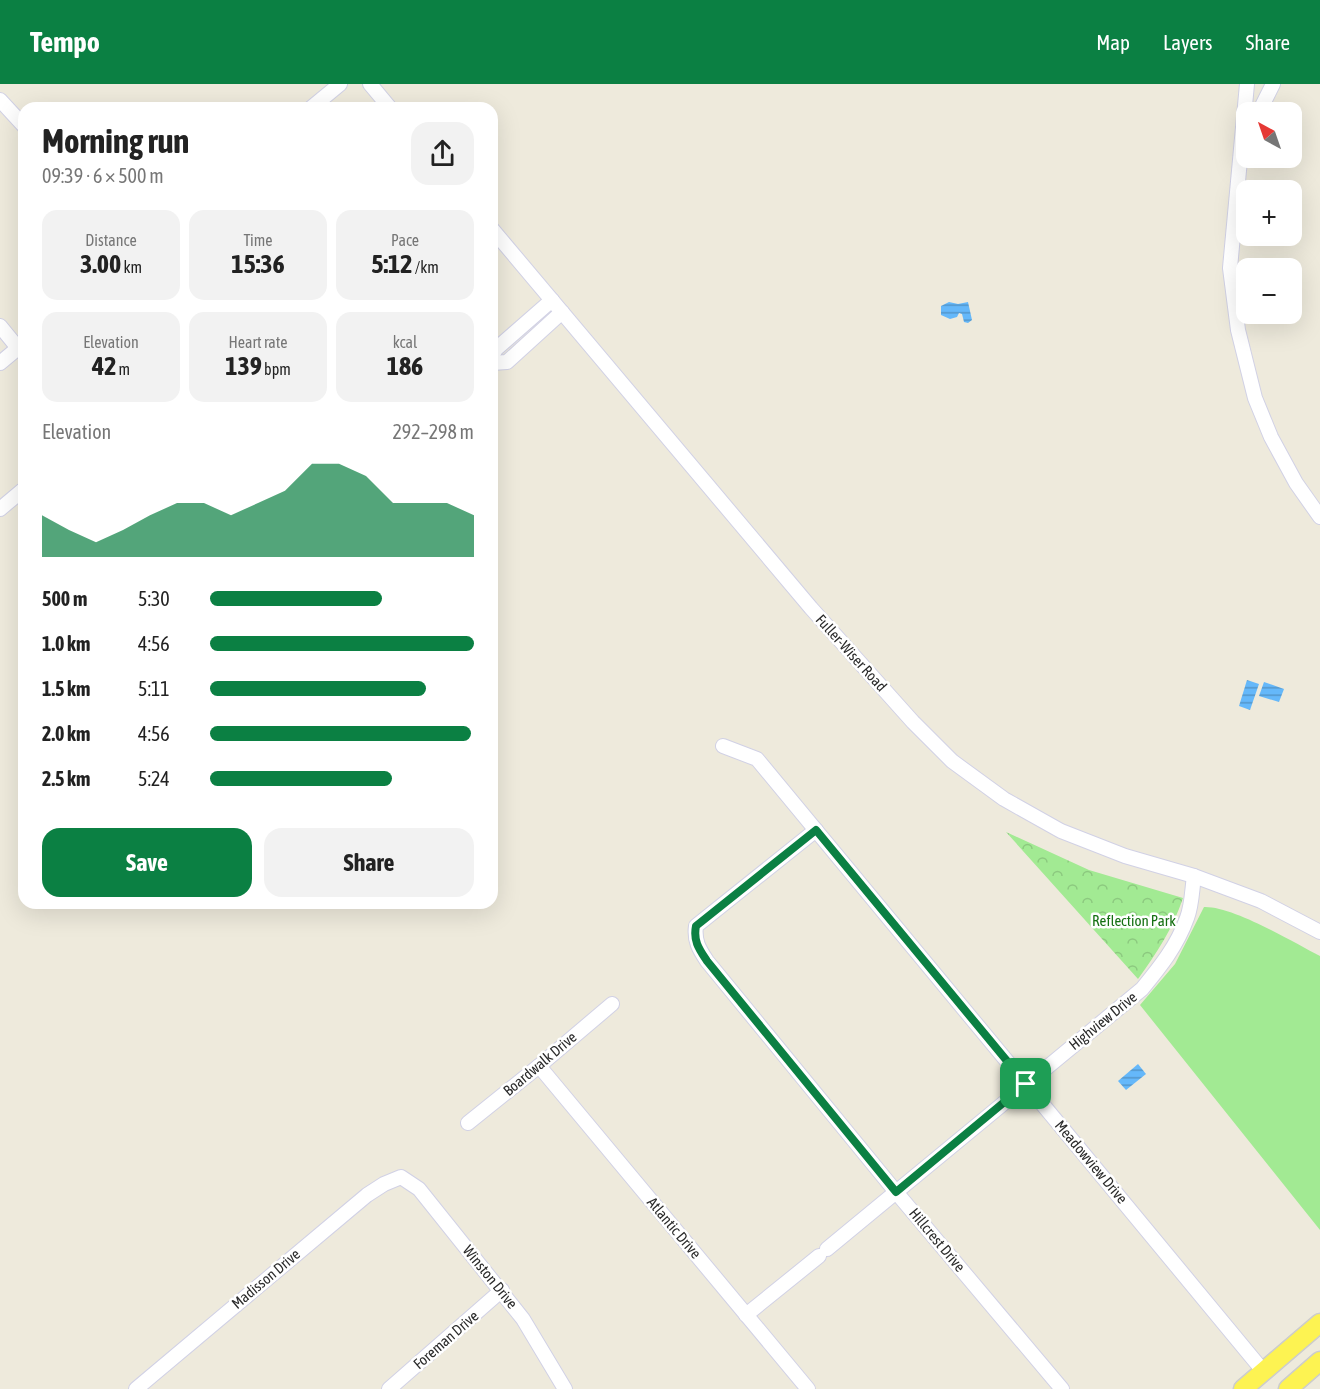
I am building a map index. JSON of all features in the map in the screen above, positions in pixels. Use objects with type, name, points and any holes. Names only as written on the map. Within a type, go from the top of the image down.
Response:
[{"type":"main road","points":[[1243,1389],[1320,1323]]},
{"type":"main road","points":[[1288,1389],[1320,1361]]},
{"type":"street","points":[[318,102],[340,84]]},
{"type":"street","points":[[370,84],[385,102]]},
{"type":"street","points":[[1246,102],[1247,84]]},
{"type":"street","points":[[1264,102],[1273,84]]},
{"type":"street","points":[[0,100],[18,120]]},
{"type":"street","points":[[1241,168],[1230,268],[1238,330],[1255,398],[1271,437],[1296,483],[1320,517]]},
{"type":"street","name":"Fuller-Wiser Road","points":[[498,236],[811,608],[952,761],[1004,799],[1061,831],[1125,856],[1194,876],[1262,901],[1320,932]]},
{"type":"street","points":[[498,347],[552,300]]},
{"type":"street","points":[[498,363],[507,362],[562,312]]},
{"type":"street","points":[[0,326],[18,343]]},
{"type":"street","points":[[0,363],[18,348]]},
{"type":"street","points":[[0,509],[18,494]]},
{"type":"street","name":"Meadowview Drive","points":[[723,746],[757,759],[1264,1372]]},
{"type":"street","name":"Hillcrest Drive","points":[[816,830],[696,926],[694,935],[697,946],[896,1192],[1062,1389]]},
{"type":"street","name":"Highview Drive","points":[[746,1315],[1142,989],[1163,964],[1179,936],[1188,916],[1194,876]]},
{"type":"street","name":"Boardwalk Drive","points":[[468,1123],[612,1004]]},
{"type":"street","name":"Atlantic Drive","points":[[539,1066],[808,1389]]},
{"type":"street","name":"Winston Drive","points":[[401,1177],[418,1189],[502,1290],[524,1319],[566,1389]]},
{"type":"street","name":"Madisson Drive","points":[[136,1389],[367,1195],[401,1177]]},
{"type":"street","name":"Foreman Drive","points":[[389,1389],[502,1290]]},
{"type":"green space","name":"Reflection Park","points":[[1006,832],[1089,870],[1183,898],[1164,940],[1138,979]]},
{"type":"green space","points":[[1204,907],[1216,908],[1246,918],[1320,956],[1320,1230],[1140,1005],[1175,964]]},
{"type":"water","points":[[949,302],[958,304],[968,302],[972,320],[968,323],[964,322],[962,314],[959,313],[957,317],[950,319],[941,315],[941,306]]},
{"type":"water","points":[[1247,680],[1259,684],[1250,710],[1239,706]]},
{"type":"water","points":[[1264,682],[1284,689],[1279,702],[1259,696]]},
{"type":"water","points":[[1138,1064],[1146,1074],[1126,1090],[1118,1081]]},
{"type":"route","points":[[816,830],[1026,1084],[896,1192],[707,961],[697,946],[694,935],[696,926],[816,830]]}]
